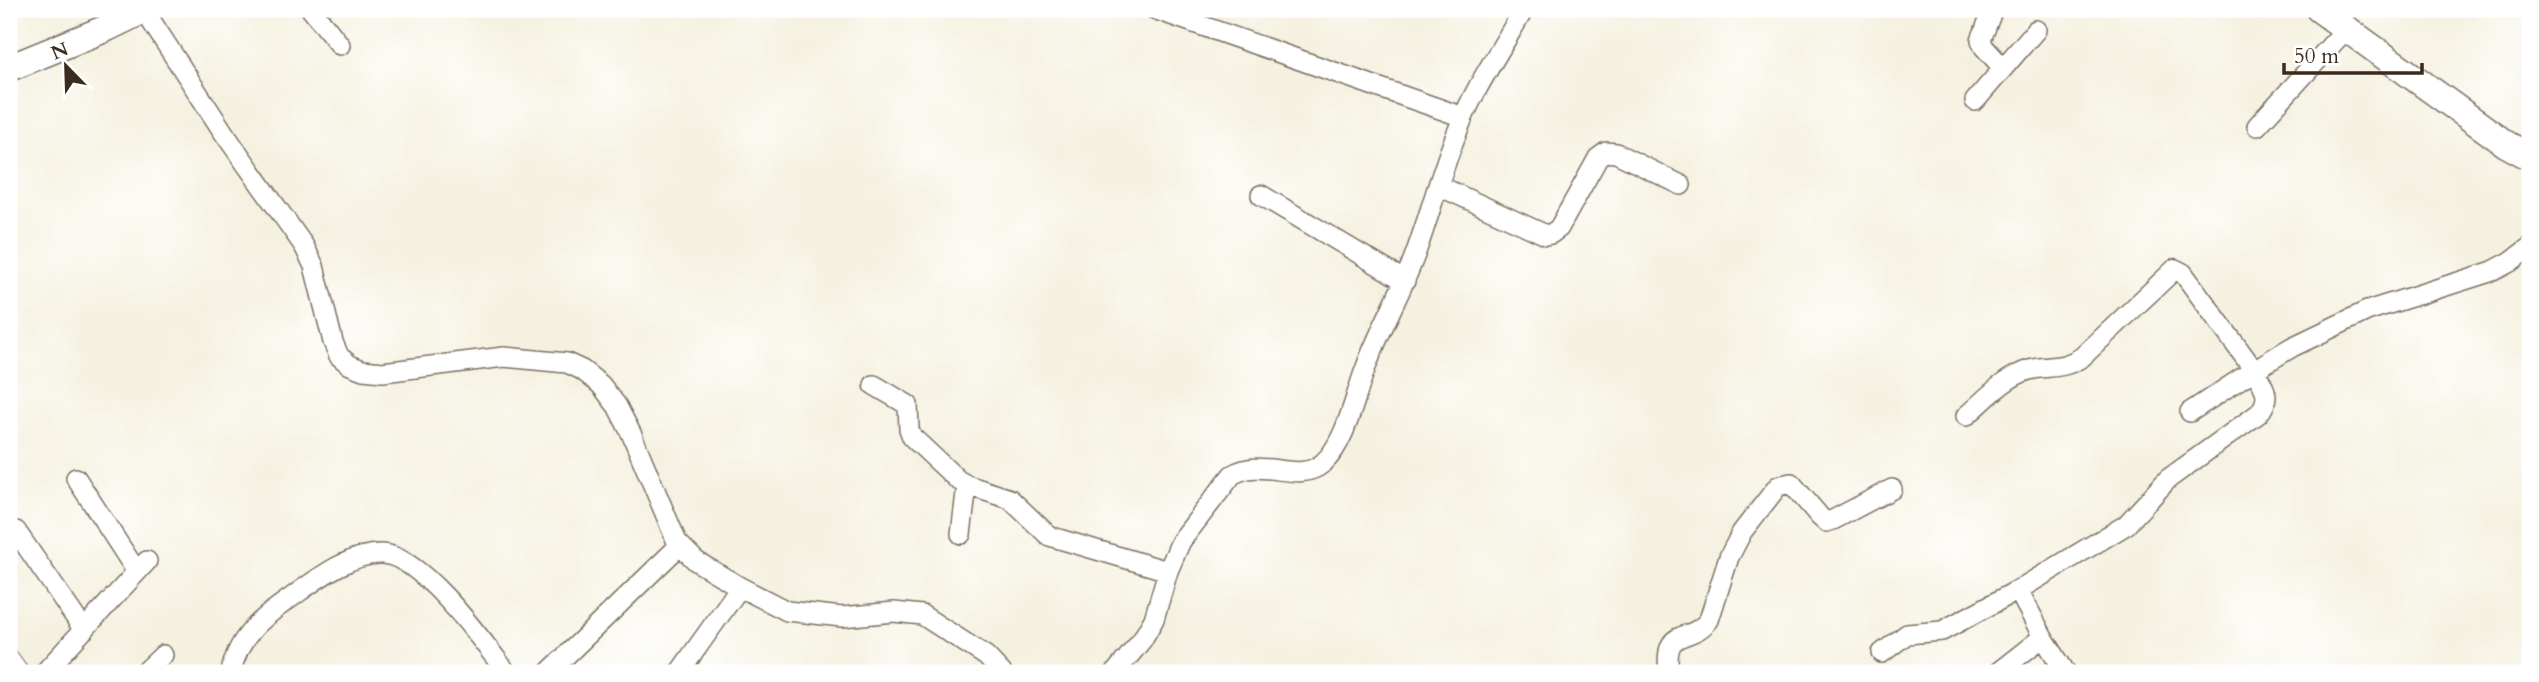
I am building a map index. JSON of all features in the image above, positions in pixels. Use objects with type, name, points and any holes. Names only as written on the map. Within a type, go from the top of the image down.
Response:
[{"type":"main road","points":[[9,68],[145,9]]},
{"type":"main road","points":[[2319,9],[2506,144],[2530,158]]},
{"type":"street","points":[[145,9],[223,133],[304,246],[314,266],[333,342],[339,356],[350,365],[363,370],[383,372],[504,356],[567,363],[582,370],[610,395],[624,418],[679,546],[696,561],[774,605],[801,613],[842,617],[894,612],[922,615],[986,656],[1002,673]]},
{"type":"street","points":[[311,9],[340,45]]},
{"type":"street","points":[[1154,9],[1463,117]]},
{"type":"street","points":[[1115,673],[1149,629],[1181,541],[1232,475],[1257,467],[1308,472],[1324,463],[1332,453],[1380,332],[1405,281],[1463,117],[1524,9]]},
{"type":"street","points":[[1993,9],[1981,40],[2003,68]]},
{"type":"street","points":[[2257,126],[2347,28]]},
{"type":"street","points":[[1975,101],[2036,30]]},
{"type":"street","points":[[1439,186],[1546,235],[1559,228],[1598,158],[1606,152],[1616,153],[1681,186]]},
{"type":"street","points":[[1261,195],[1405,281]]},
{"type":"street","points":[[2190,412],[2292,347],[2367,312],[2493,271],[2530,247]]},
{"type":"street","points":[[1882,653],[1907,634],[1942,631],[2018,590],[2126,525],[2168,480],[2258,414],[2265,404],[2266,392],[2254,370],[2183,272],[2175,269],[2082,357],[2063,366],[2034,369],[2016,375],[1966,416]]},
{"type":"street","points":[[874,385],[906,404],[910,410],[909,429],[912,437],[955,478],[967,485],[1010,499],[1049,536],[1168,571]]},
{"type":"street","points":[[44,673],[142,567],[76,478]]},
{"type":"street","points":[[1669,673],[1669,648],[1676,639],[1703,627],[1709,620],[1730,557],[1742,533],[1778,485],[1791,483],[1826,522],[1892,489]]},
{"type":"street","points":[[961,534],[967,485]]},
{"type":"street","points":[[16,531],[84,630]]},
{"type":"street","points":[[548,673],[679,546]]},
{"type":"street","points":[[231,673],[236,652],[242,642],[267,615],[343,565],[380,554],[400,558],[418,571],[465,619],[507,673]]},
{"type":"street","points":[[679,673],[740,587]]},
{"type":"street","points":[[2018,590],[2066,673]]},
{"type":"street","points":[[1997,673],[2043,637]]},
{"type":"street","points":[[144,673],[163,655]]},
{"type":"street","points":[[9,659],[19,673]]}]
